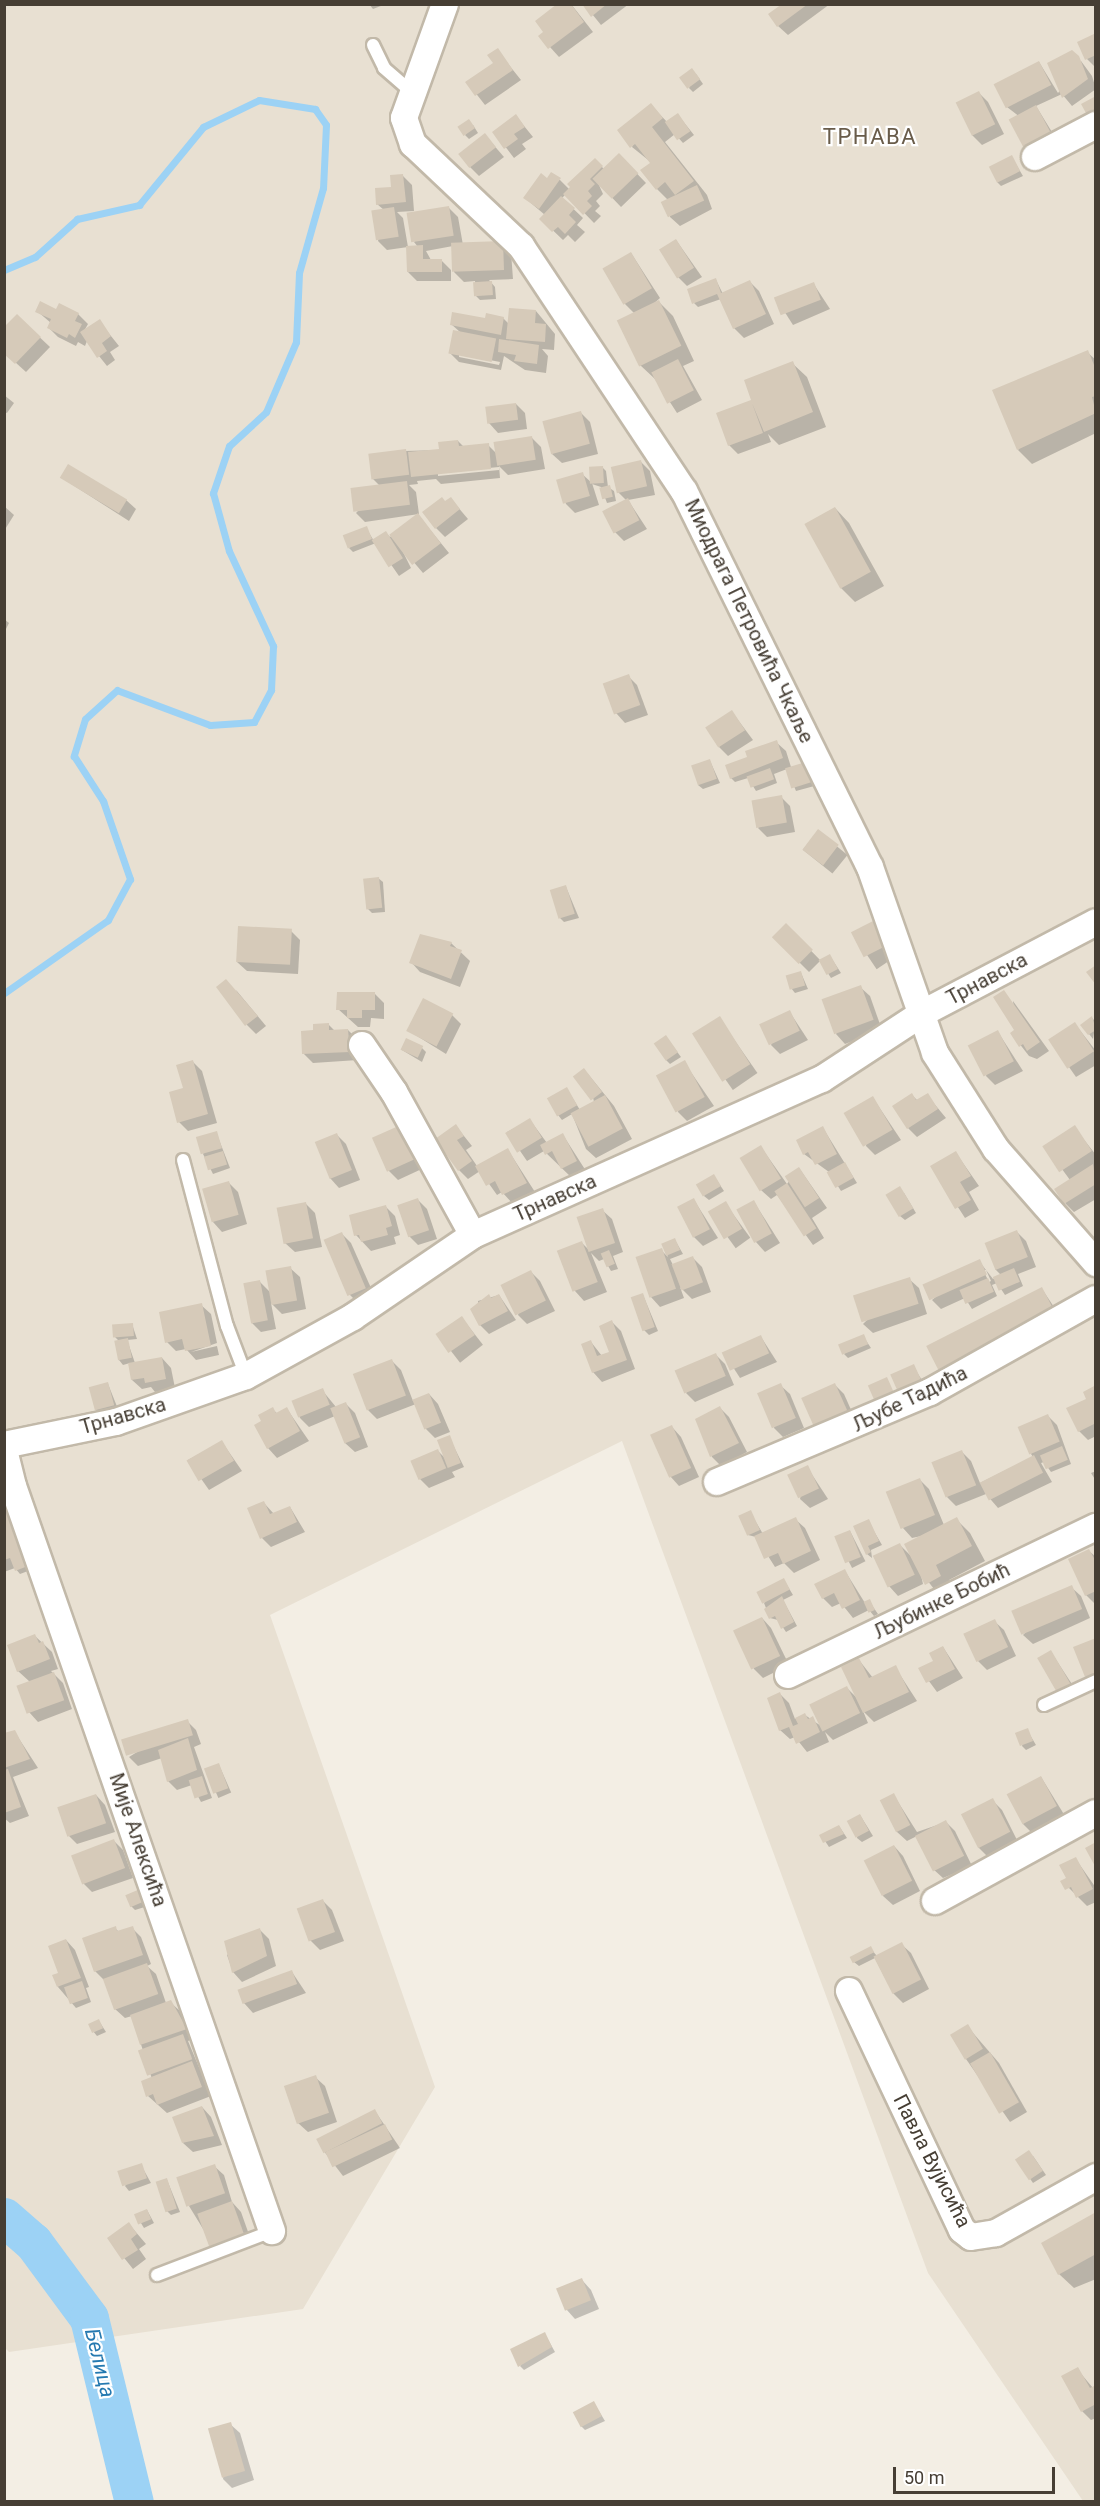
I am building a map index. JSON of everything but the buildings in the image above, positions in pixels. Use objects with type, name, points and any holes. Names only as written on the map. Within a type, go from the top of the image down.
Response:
[{"type":"street","name":"Миодрага Петровића Чкаље","points":[[445,4],[404,118],[413,144],[521,246],[684,490],[870,867],[923,1013],[935,1053],[957,1092],[996,1149],[1095,1263]]},
{"type":"street","points":[[1035,157],[1095,125]]},
{"type":"street","name":"Трнавска","points":[[4,1445],[116,1422],[246,1376],[353,1317],[473,1235],[822,1079],[923,1013],[1095,922]]},
{"type":"street","points":[[362,1045],[394,1092],[473,1235]]},
{"type":"street","name":"Љубе Тадића","points":[[717,1482],[930,1392],[1095,1299]]},
{"type":"street","name":"Мије Алексића","points":[[4,1450],[17,1497],[272,2231]]},
{"type":"street","name":"Љубинке Бобић","points":[[788,1675],[1095,1527]]},
{"type":"street","points":[[936,1901],[1095,1813]]},
{"type":"street","name":"Павла Вујисића","points":[[849,1991],[962,2230],[970,2236],[996,2233],[1095,2177]]},
{"type":"lane","points":[[373,45],[384,68],[412,92]]},
{"type":"lane","points":[[183,1160],[226,1326],[246,1376]]},
{"type":"lane","points":[[1044,1705],[1095,1681]]},
{"type":"lane","points":[[157,2275],[272,2231]]},
{"type":"shaded area","points":[[4,5],[1095,5],[1095,2501],[1083,2501],[928,2273],[622,1441],[270,1615],[435,2087],[303,2309],[9,2352],[5,2348]]},
{"type":"waterway","points":[[4,270],[35,257],[77,219],[139,205],[203,127],[259,100],[315,109],[326,125],[323,188],[299,273],[296,342],[266,412],[229,446],[213,493],[229,551],[273,646],[271,690],[254,722],[210,725],[117,690],[85,719],[74,756],[103,801],[130,879],[108,920],[4,993]]},
{"type":"waterway","name":"Белица","points":[[4,2217],[33,2242],[89,2318],[134,2502]]},
{"type":"district","name":"ТРНАВА","points":[[870,137]]}]
